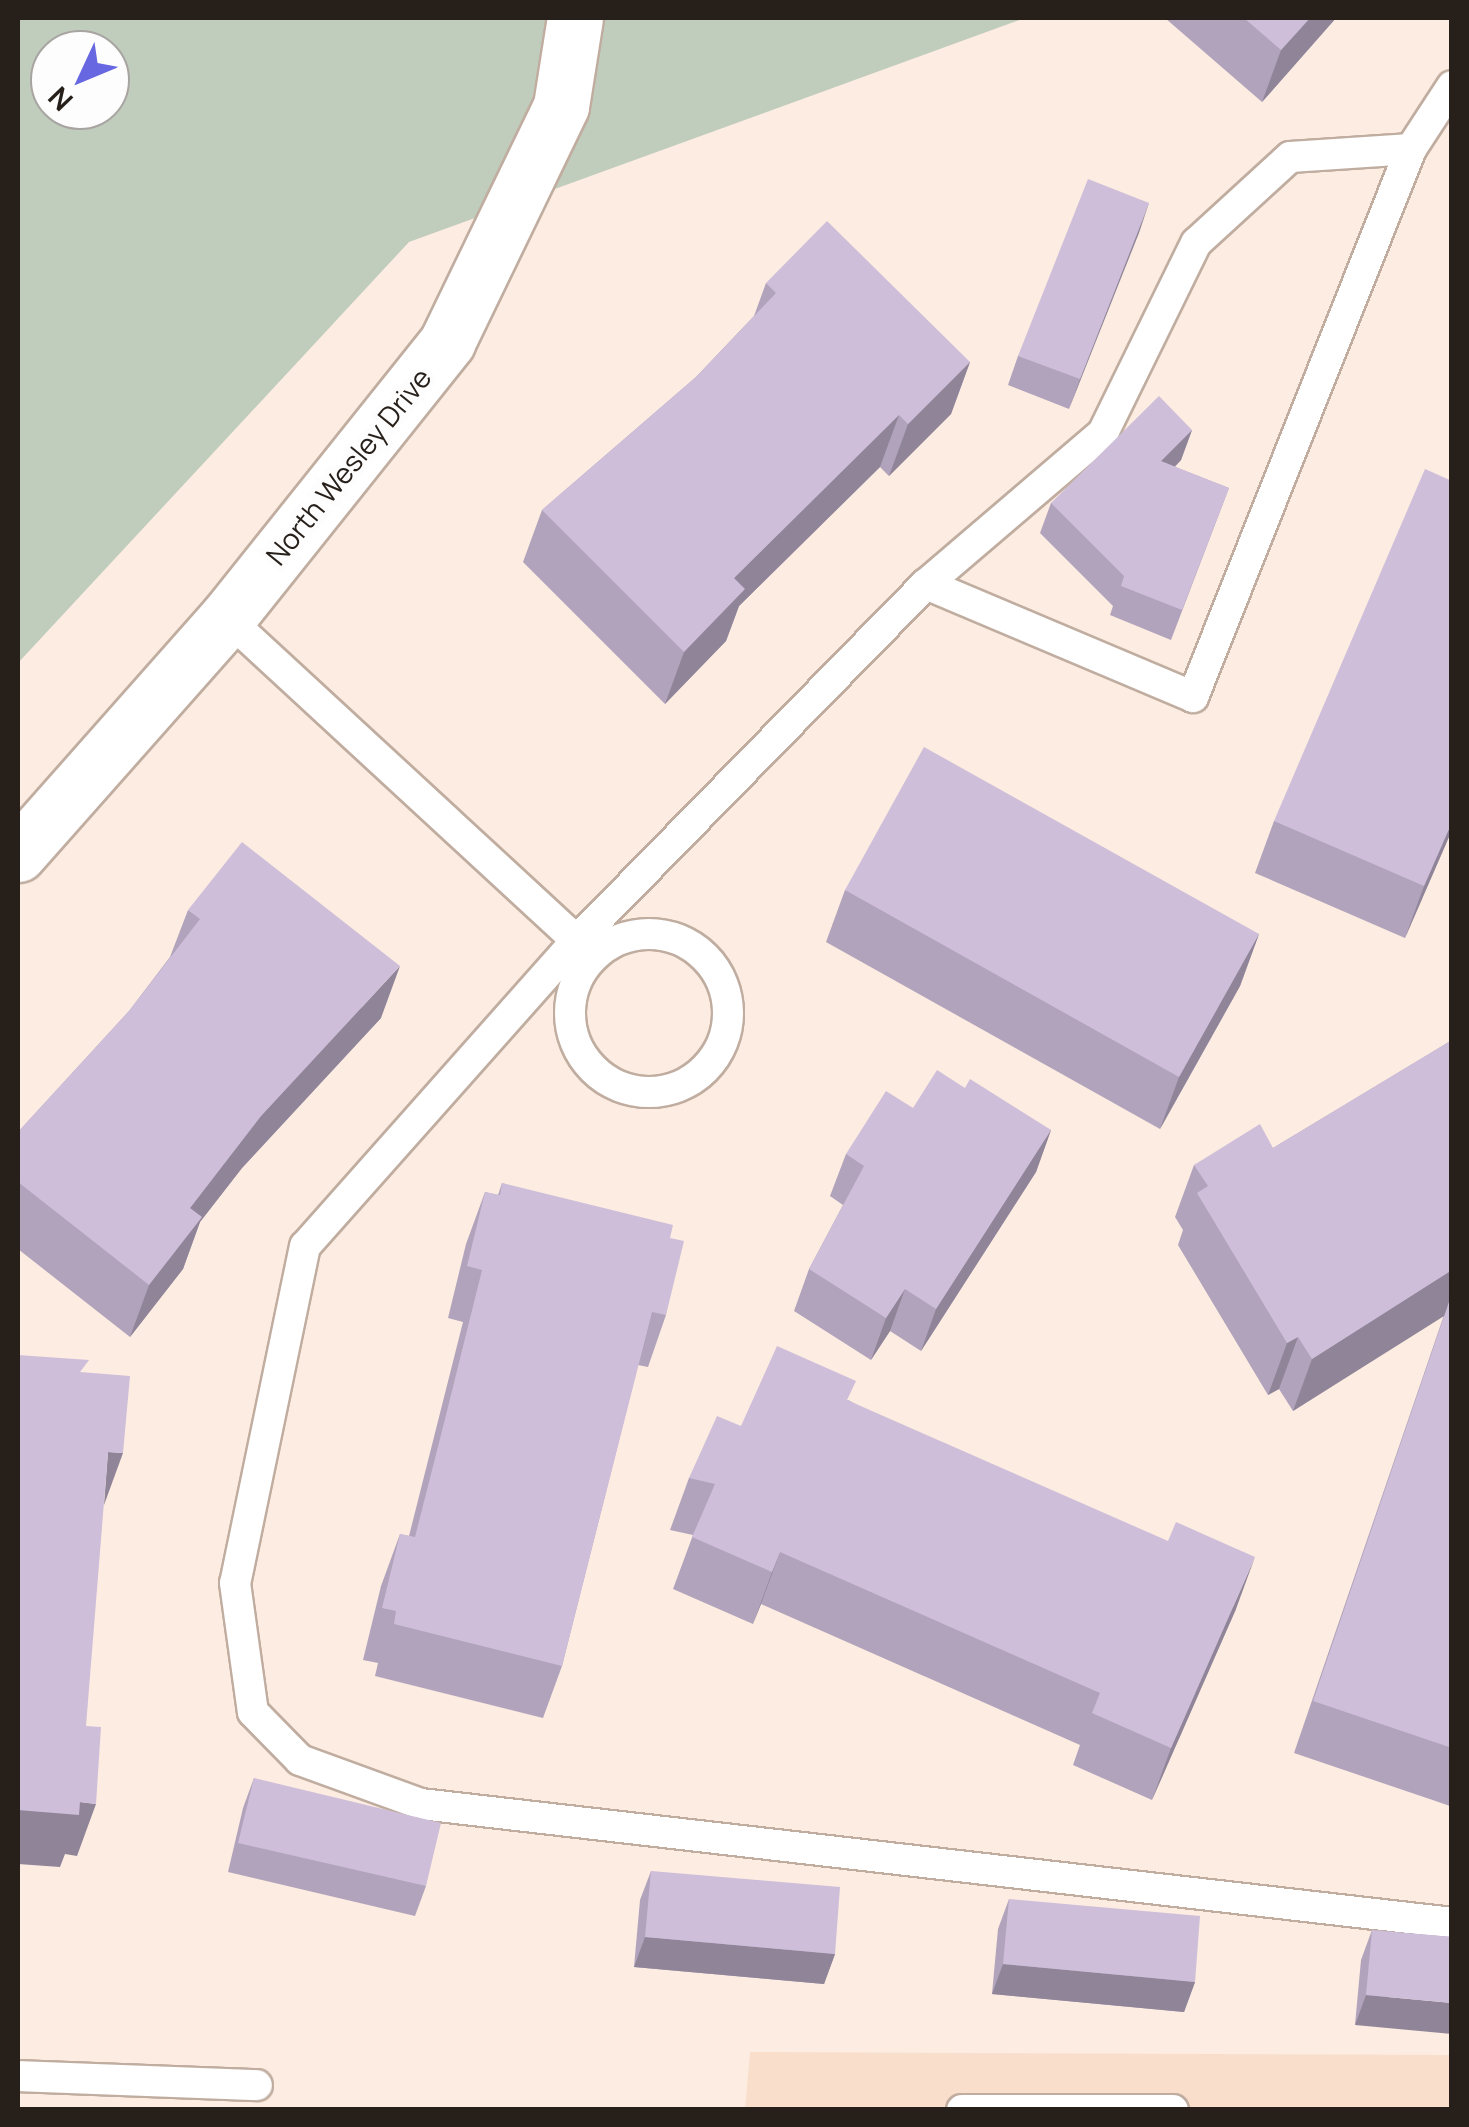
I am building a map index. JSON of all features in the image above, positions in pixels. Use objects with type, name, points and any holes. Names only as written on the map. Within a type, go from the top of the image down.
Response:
[{"type":"street","name":"North Wesley Drive","points":[[18,854],[227,618],[447,342],[561,106],[575,18]]},
{"type":"lane","points":[[926,584],[1193,697],[1411,149],[1452,86]]},
{"type":"lane","points":[[1411,149],[1290,157],[1196,243],[1103,433],[926,584],[305,1246],[234,1583],[253,1712],[300,1760],[421,1804],[1452,1924]]},
{"type":"lane","points":[[227,618],[585,948]]},
{"type":"lane","points":[[652,934],[710,960],[727,1020],[698,1076],[662,1090],[622,1088],[581,1054],[571,1002],[585,948],[652,934]]},
{"type":"lane","points":[[18,2076],[257,2085]]},
{"type":"lane","points":[[962,2110],[1162,2108]]},
{"type":"shaded area","points":[[750,2052],[1451,2055],[1451,2109],[745,2110]]},
{"type":"green space","points":[[18,18],[1025,18],[409,242],[18,663]]},
{"type":"building","points":[[1244,18],[1310,18],[1281,50]]},
{"type":"building","points":[[1088,179],[1149,203],[1080,379],[1018,356]]},
{"type":"building","points":[[827,221],[970,362],[908,424],[899,415],[734,578],[745,589],[684,652],[542,510],[696,377],[776,293],[766,283]]},
{"type":"building","points":[[1159,396],[1192,430],[1161,461],[1229,488],[1182,610],[1121,586],[1124,576],[1051,503]]},
{"type":"building","points":[[1425,469],[1452,481],[1452,822],[1424,886],[1274,821]]},
{"type":"building","points":[[924,747],[1259,934],[1179,1077],[845,890]]},
{"type":"building","points":[[242,842],[400,966],[261,1116],[190,1208],[202,1217],[149,1285],[18,1182],[18,1132],[129,1011],[200,919],[188,910]]},
{"type":"building","points":[[1452,1040],[1452,1270],[1312,1359],[1298,1337],[1287,1343],[1197,1193],[1208,1186],[1194,1165],[1260,1124],[1273,1148]]},
{"type":"building","points":[[937,1070],[965,1088],[970,1079],[1051,1130],[936,1309],[905,1289],[886,1318],[809,1269],[864,1166],[846,1154],[886,1091],[913,1108]]},
{"type":"building","points":[[502,1183],[673,1225],[670,1238],[684,1241],[666,1315],[652,1312],[562,1666],[394,1624],[396,1611],[382,1608],[400,1534],[415,1537],[482,1270],[467,1266],[485,1192],[500,1195]]},
{"type":"building","points":[[1452,1296],[1452,1748],[1313,1701]]},
{"type":"building","points":[[777,1346],[856,1381],[847,1400],[1168,1541],[1176,1522],[1255,1557],[1171,1748],[1092,1713],[1100,1693],[780,1552],[772,1572],[692,1537],[715,1484],[689,1478],[717,1416],[741,1426]]},
{"type":"building","points":[[18,1355],[89,1360],[80,1372],[130,1376],[123,1453],[108,1452],[86,1726],[101,1727],[96,1804],[80,1802],[79,1815],[18,1810]]},
{"type":"building","points":[[254,1778],[441,1823],[426,1886],[238,1843]]},
{"type":"building","points":[[651,1871],[840,1887],[835,1954],[645,1937]]},
{"type":"building","points":[[1009,1899],[1200,1916],[1195,1982],[1003,1964]]},
{"type":"building","points":[[1372,1930],[1452,1937],[1452,2003],[1366,1995]]}]
